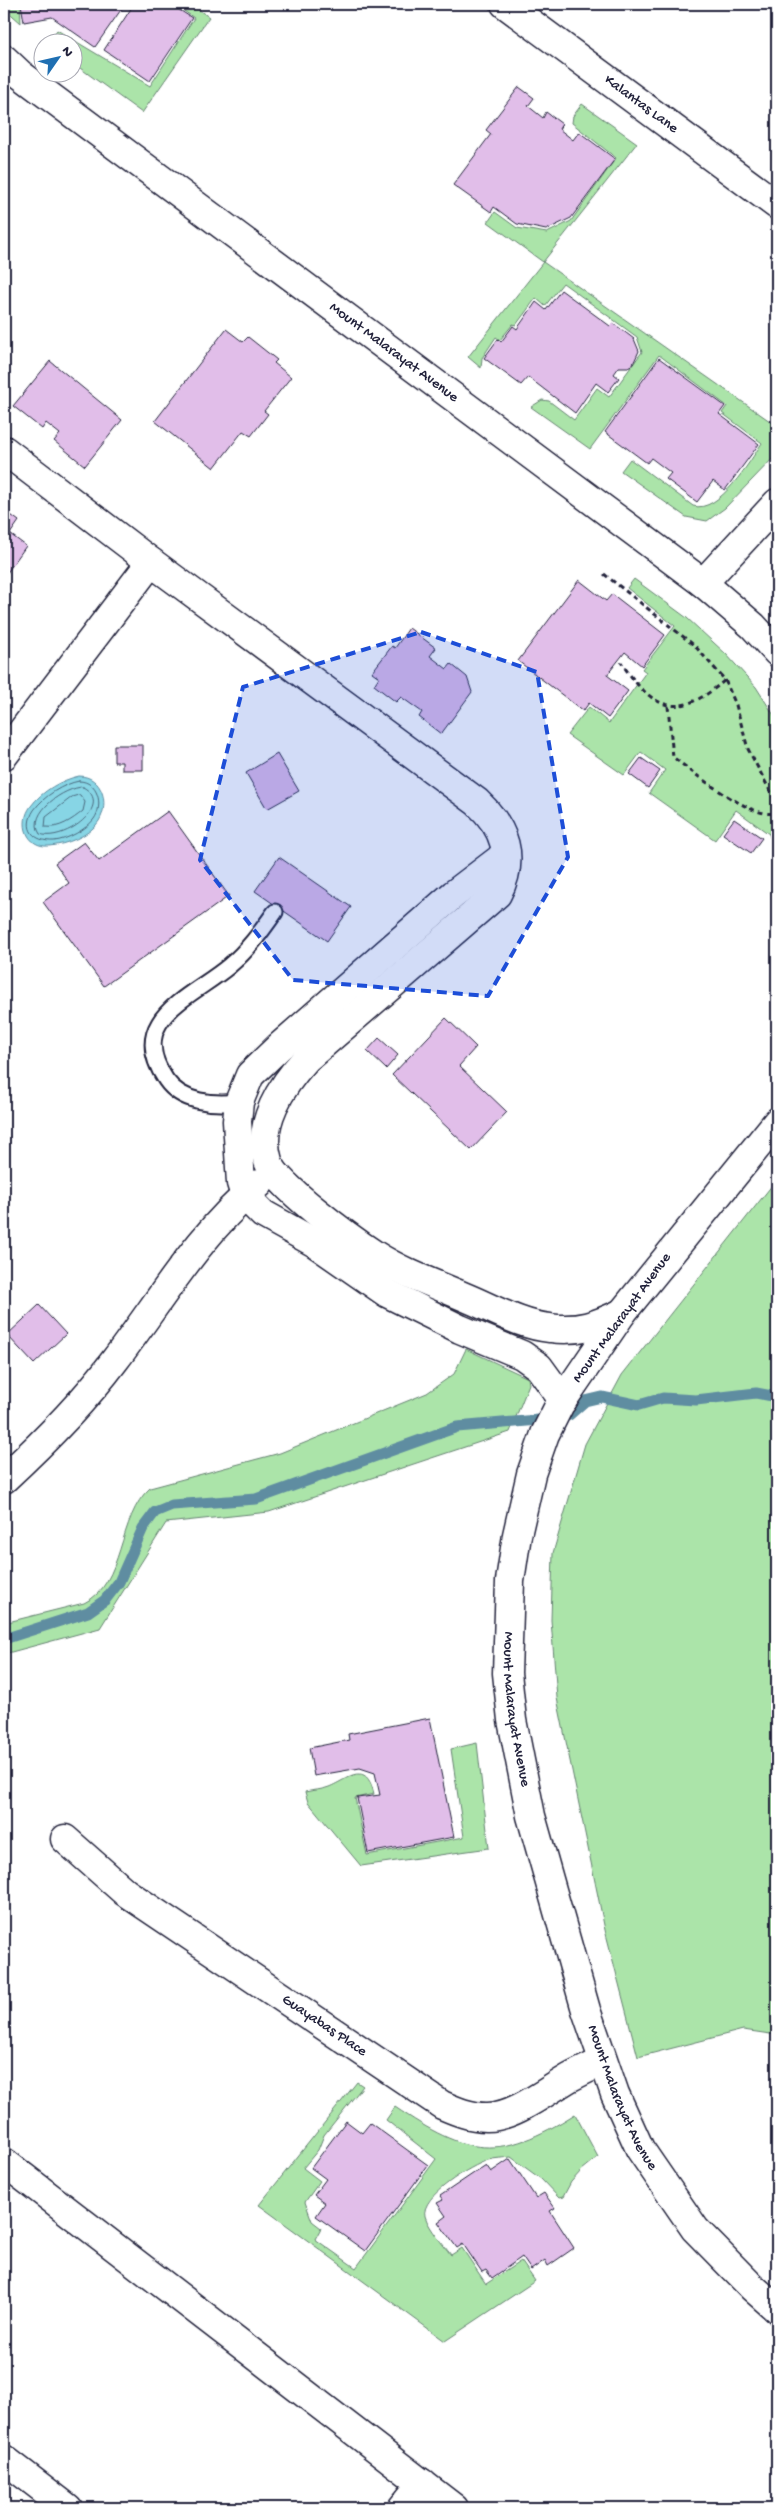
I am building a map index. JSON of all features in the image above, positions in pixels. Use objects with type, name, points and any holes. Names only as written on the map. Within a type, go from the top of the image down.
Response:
[{"type":"street","name":"Kalantas Lane","points":[[505,4],[777,205]]},
{"type":"street","name":"Mount Malarayat Avenue","points":[[4,59],[37,86],[702,583],[753,626],[777,652]]},
{"type":"street","points":[[4,450],[151,562],[477,802],[495,820],[504,841],[507,872],[497,894],[490,902],[306,1059],[289,1079],[273,1109],[266,1134],[268,1161],[274,1172],[292,1192],[376,1256],[521,1321],[548,1328],[575,1330],[596,1326],[622,1313]]},
{"type":"street","points":[[702,583],[777,503]]},
{"type":"street","points":[[4,755],[151,562]]},
{"type":"street","points":[[505,852],[500,859],[454,894],[279,1047],[250,1075],[239,1102],[237,1120],[241,1183],[246,1196],[263,1214],[315,1244],[387,1293],[522,1355],[539,1367],[562,1402]]},
{"type":"street","name":"Mount Malarayat Avenue","points":[[777,1122],[622,1313],[562,1402],[545,1434],[531,1474],[516,1535],[510,1581],[507,1673],[512,1720],[531,1816],[561,1928],[615,2094],[640,2149],[695,2229],[752,2287],[777,2309]]},
{"type":"street","points":[[4,1479],[68,1416],[108,1369],[178,1273],[227,1214],[274,1172]]},
{"type":"street","name":"Guayabas Place","points":[[65,1839],[125,1892],[442,2105],[474,2116],[488,2118],[535,2100],[570,2078],[603,2061]]},
{"type":"street","points":[[4,2162],[454,2508]]},
{"type":"street","points":[[4,2459],[68,2508]]},
{"type":"street","points":[[402,2508],[422,2483]]},
{"type":"lane","points":[[239,1102],[217,1104],[196,1101],[171,1086],[158,1068],[152,1052],[154,1035],[171,1008],[186,995],[218,975],[243,954],[275,912]]},
{"type":"path","points":[[604,574],[688,640],[725,680],[736,704],[748,749],[777,804]]},
{"type":"path","points":[[620,662],[648,696],[668,706],[680,707],[695,700],[725,680]]},
{"type":"path","points":[[668,706],[673,756],[696,776],[732,799],[766,814],[774,814],[777,811]]},
{"type":"highlighted area","points":[[421,632],[537,672],[568,857],[488,996],[293,980],[200,860],[243,687]]},
{"type":"green space","points":[[4,4],[20,4],[21,23],[4,8]]},
{"type":"green space","points":[[174,4],[190,4],[209,17],[142,113],[82,70],[82,45],[150,86],[194,18]]},
{"type":"green space","points":[[582,104],[637,143],[543,262],[488,222],[495,212],[517,228],[547,233],[571,221],[616,158],[572,123],[573,116]]},
{"type":"green space","points":[[543,262],[777,426],[777,454],[725,508],[707,521],[686,517],[621,471],[630,459],[693,506],[703,506],[713,502],[733,484],[762,443],[722,413],[727,406],[659,355],[590,449],[531,407],[542,400],[549,401],[574,420],[597,388],[609,397],[642,352],[637,337],[563,283],[545,306],[536,298],[516,325],[513,324],[500,340],[496,337],[482,358],[481,368],[468,357]]},
{"type":"green space","points":[[634,579],[687,618],[726,654],[756,687],[777,720],[777,857],[769,834],[736,810],[715,840],[649,793],[665,770],[641,752],[624,775],[567,735],[589,707],[609,723],[646,672],[642,669],[675,626],[627,588]]},
{"type":"green space","points":[[777,1179],[777,2035],[743,2030],[638,2057],[605,1930],[557,1698],[551,1620],[553,1553],[585,1444],[622,1375]]},
{"type":"green space","points":[[466,1349],[528,1378],[529,1384],[510,1432],[269,1512],[166,1523],[100,1628],[4,1654],[4,1623],[84,1603],[97,1594],[107,1581],[114,1566],[125,1532],[139,1500],[150,1488],[280,1453],[427,1393],[454,1374]]},
{"type":"green space","points":[[477,1743],[489,1848],[361,1866],[308,1802],[305,1792],[326,1788],[350,1776],[362,1774],[371,1783],[374,1794],[355,1798],[367,1855],[464,1837],[451,1749]]},
{"type":"green space","points":[[357,2082],[363,2086],[324,2135],[318,2150],[303,2168],[320,2181],[305,2202],[312,2221],[321,2228],[315,2239],[356,2268],[436,2159],[386,2120],[395,2107],[443,2136],[484,2147],[504,2146],[525,2140],[575,2114],[598,2157],[571,2182],[563,2197],[559,2198],[541,2179],[511,2157],[488,2160],[470,2168],[438,2191],[430,2200],[425,2216],[433,2231],[451,2255],[462,2248],[486,2284],[521,2261],[535,2281],[445,2341],[259,2205]]},
{"type":"water","points":[[79,776],[93,780],[102,792],[104,806],[99,821],[90,831],[69,842],[49,846],[41,846],[35,843],[30,839],[25,827],[27,813],[31,806],[52,787],[65,780]]},
{"type":"building","points":[[21,4],[125,4],[95,47],[82,38],[82,32],[74,32],[52,17],[24,22]]},
{"type":"building","points":[[134,4],[170,4],[192,18],[150,81],[104,50]]},
{"type":"building","points":[[519,87],[534,98],[528,106],[543,118],[546,112],[562,124],[559,129],[573,140],[579,132],[615,159],[571,218],[546,230],[517,224],[494,207],[491,212],[453,185],[491,134],[486,130]]},
{"type":"building","points":[[561,290],[610,326],[613,323],[634,339],[639,351],[633,364],[628,367],[619,367],[614,374],[619,378],[608,392],[596,383],[575,413],[528,377],[521,385],[484,358],[498,339],[501,342],[513,326],[517,329],[536,302],[546,310]]},
{"type":"building","points":[[226,329],[243,342],[248,337],[277,360],[274,363],[291,377],[264,411],[268,414],[251,436],[243,431],[214,468],[155,421]]},
{"type":"building","points":[[659,358],[725,406],[719,414],[759,444],[725,490],[713,481],[697,502],[666,479],[671,473],[651,458],[647,463],[605,432]]},
{"type":"building","points":[[50,361],[122,420],[85,466],[54,441],[60,434],[46,423],[42,429],[13,406]]},
{"type":"building","points":[[4,510],[19,521],[10,534],[26,546],[4,577]]},
{"type":"building","points":[[579,580],[606,601],[612,594],[665,635],[642,666],[625,652],[607,675],[628,691],[608,718],[589,703],[583,711],[518,661]]},
{"type":"building","points":[[409,628],[436,648],[430,656],[447,669],[451,664],[467,677],[472,692],[441,734],[419,717],[422,712],[401,697],[396,702],[374,685],[379,677],[372,672],[392,646],[395,648]]},
{"type":"building","points":[[114,745],[143,745],[143,770],[122,770],[122,762],[114,762]]},
{"type":"building","points":[[277,754],[299,791],[267,809],[246,773]]},
{"type":"building","points":[[641,758],[660,771],[648,788],[629,774]]},
{"type":"building","points":[[168,811],[229,896],[104,986],[43,902],[69,883],[55,863],[84,842],[99,861]]},
{"type":"building","points":[[734,819],[762,838],[751,853],[723,834]]},
{"type":"building","points":[[279,857],[351,907],[327,941],[255,891]]},
{"type":"building","points":[[446,1018],[476,1047],[459,1066],[507,1112],[471,1150],[392,1075]]},
{"type":"building","points":[[379,1038],[398,1055],[386,1069],[367,1051]]},
{"type":"building","points":[[39,1305],[66,1334],[34,1364],[7,1335]]},
{"type":"building","points":[[430,1718],[454,1837],[368,1853],[357,1798],[380,1795],[375,1773],[360,1768],[314,1776],[309,1748],[349,1740],[348,1734]]},
{"type":"building","points":[[346,2121],[362,2133],[370,2123],[428,2165],[365,2251],[316,2216],[325,2203],[314,2195],[326,2179],[311,2168]]},
{"type":"building","points":[[510,2159],[536,2198],[544,2193],[555,2208],[550,2211],[574,2248],[548,2266],[545,2260],[531,2270],[522,2257],[492,2278],[486,2270],[482,2272],[463,2244],[457,2248],[438,2222],[446,2216],[437,2203],[443,2200],[440,2196],[486,2165],[491,2172]]},
{"type":"waterway","points":[[4,1639],[88,1612],[105,1600],[119,1582],[143,1528],[155,1512],[172,1505],[256,1499],[457,1427],[561,1418],[569,1415],[585,1401],[602,1397],[639,1405],[663,1398],[696,1400],[756,1393],[777,1397]]}]
